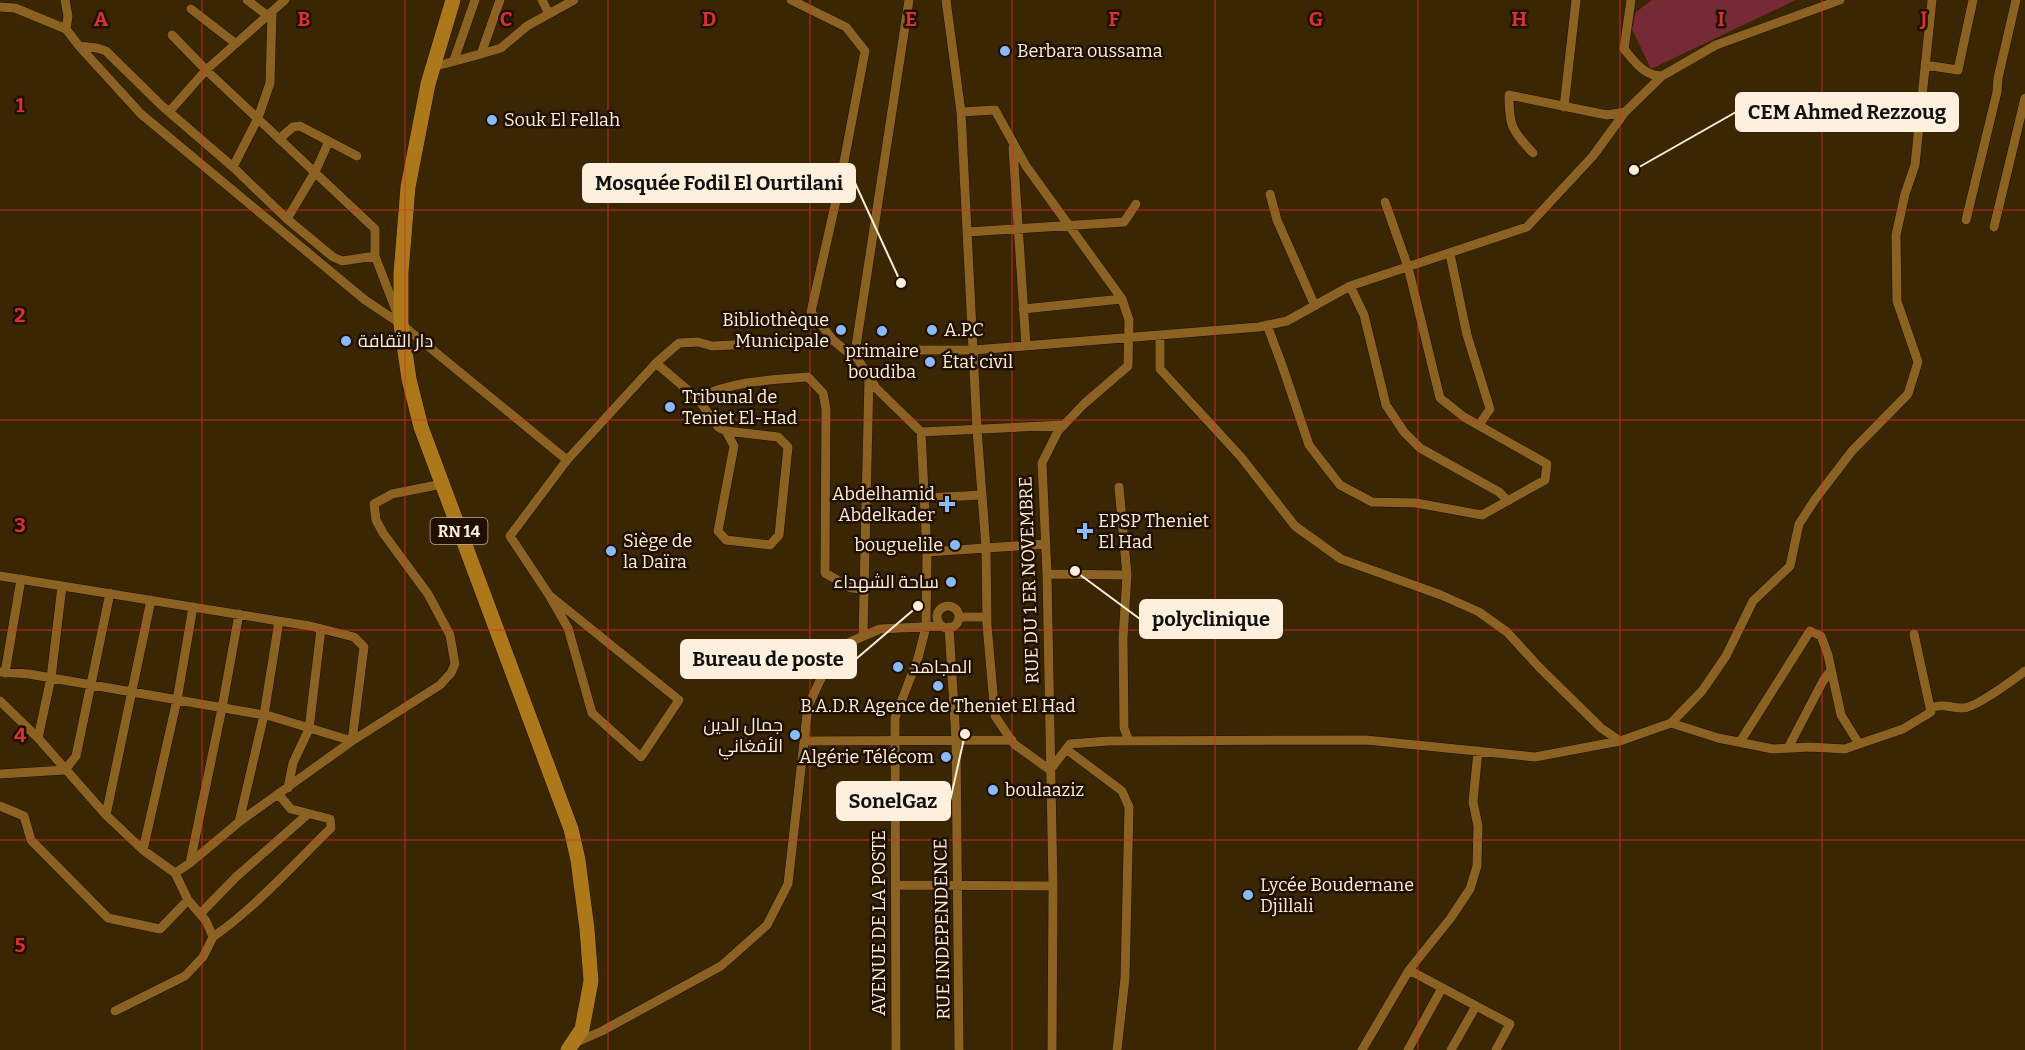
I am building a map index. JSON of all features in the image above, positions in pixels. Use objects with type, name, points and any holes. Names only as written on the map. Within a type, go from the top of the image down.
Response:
[{"type":"main road","name":"RN 14","points":[[453,0],[428,84],[408,187],[401,273],[401,324],[409,379],[421,427],[560,797],[573,840],[587,929],[591,981],[582,1029],[567,1048]]},
{"type":"street","points":[[65,0],[68,16],[66,28]]},
{"type":"street","points":[[247,0],[270,15]]},
{"type":"street","points":[[169,112],[206,70],[285,0]]},
{"type":"street","points":[[454,60],[475,0]]},
{"type":"street","points":[[480,54],[500,0]]},
{"type":"street","points":[[542,0],[549,14]]},
{"type":"street","points":[[433,66],[448,64],[454,60],[501,48],[527,26],[574,0]]},
{"type":"street","points":[[790,0],[846,27],[865,51],[812,312],[833,340],[857,353],[974,350],[1129,338],[1267,325],[1287,321],[1350,286],[1527,227],[1593,156],[1625,112],[1662,76],[1716,45],[1840,0]]},
{"type":"street","points":[[909,0],[857,353],[876,388],[921,432],[1064,425]]},
{"type":"street","points":[[946,0],[961,112],[977,429],[986,548],[987,617],[995,716],[1012,740],[1050,770],[1070,744],[1129,741],[1366,740],[1535,757],[1620,741],[1671,723],[1702,691],[1725,656],[1753,601],[1790,566],[1799,524],[1816,498],[1852,451],[1908,394],[1918,362],[1897,301],[1896,235],[1905,194],[1915,165],[1932,0]]},
{"type":"street","points":[[1564,107],[1576,0]]},
{"type":"street","points":[[1631,0],[1624,49],[1646,72],[1653,76],[1662,76]]},
{"type":"street","points":[[1925,65],[1958,70],[1973,0]]},
{"type":"street","points":[[1966,220],[2016,0]]},
{"type":"street","points":[[0,7],[15,8],[66,28],[141,114],[365,300],[401,324],[567,460]]},
{"type":"street","points":[[191,9],[235,43]]},
{"type":"street","points":[[233,167],[258,118],[270,83],[270,15]]},
{"type":"street","points":[[172,35],[206,70],[375,229],[375,256],[401,324]]},
{"type":"street","points":[[79,45],[106,51],[169,112],[233,167],[287,219],[333,257],[342,261],[375,256]]},
{"type":"street","points":[[1533,153],[1513,131],[1509,95],[1607,115],[1625,112]]},
{"type":"street","points":[[1994,227],[2025,98]]},
{"type":"street","name":"RUE DU 1 ER NOVEMBRE","points":[[961,112],[995,110],[1026,166],[1122,299],[1129,320],[1128,366],[1085,403],[1058,431],[1042,463],[1047,574],[1053,886],[1052,1050]]},
{"type":"street","points":[[279,139],[293,128],[300,126],[357,156]]},
{"type":"street","points":[[287,219],[315,172],[329,141]]},
{"type":"street","points":[[1013,143],[1026,346]]},
{"type":"street","points":[[1270,194],[1276,220],[1315,306]]},
{"type":"street","points":[[1267,325],[1309,445],[1340,485],[1372,502],[1416,503],[1482,515],[1545,480],[1547,464],[1479,425],[1440,398],[1408,267],[1385,202]]},
{"type":"street","points":[[968,232],[1124,222],[1136,204]]},
{"type":"street","points":[[1450,254],[1467,335],[1490,409],[1479,425]]},
{"type":"street","points":[[1350,286],[1364,315],[1386,405],[1404,432],[1420,448],[1500,492],[1508,501]]},
{"type":"street","points":[[1023,309],[1122,299]]},
{"type":"street","points":[[1161,335],[1160,369],[1241,457],[1295,526],[1341,559],[1441,595],[1479,612],[1507,632],[1540,669],[1601,728],[1620,741]]},
{"type":"street","points":[[549,595],[679,700],[641,757],[592,713],[568,628],[510,536],[567,460],[656,363],[679,343],[698,342],[712,346],[833,340]]},
{"type":"street","points":[[656,363],[697,398],[718,428],[778,437],[788,447],[780,535],[770,545],[726,540],[718,531],[734,446],[726,431]]},
{"type":"street","points":[[697,398],[714,390],[752,380],[808,377],[823,393],[826,409],[825,573],[851,588],[864,589]]},
{"type":"street","points":[[863,636],[868,377]]},
{"type":"street","name":"AVENUE DE LA POSTE","points":[[896,1050],[895,718],[918,658],[926,627],[927,552],[921,432]]},
{"type":"street","points":[[175,873],[239,822],[352,741],[440,685],[451,673],[455,664],[450,635],[428,594],[383,533],[376,520],[374,504],[392,494],[442,484]]},
{"type":"street","points":[[1119,487],[1127,575],[1123,638],[1124,728],[1129,741]]},
{"type":"street","points":[[925,498],[982,495]]},
{"type":"street","points":[[927,552],[1046,544]]},
{"type":"street","points":[[1047,574],[1127,575]]},
{"type":"street","points":[[0,576],[239,614],[354,637],[364,647],[352,741]]},
{"type":"street","points":[[21,579],[3,673],[51,678],[264,715],[352,741]]},
{"type":"street","points":[[38,738],[51,678],[62,586]]},
{"type":"street","points":[[0,774],[65,770],[76,756],[110,593]]},
{"type":"street","points":[[106,815],[151,600]]},
{"type":"street","points":[[567,1048],[721,966],[767,925],[788,884],[808,706],[826,668],[850,642],[880,629],[945,627],[957,623],[959,617],[954,608],[945,606],[937,613],[938,620],[945,627]]},
{"type":"street","points":[[143,850],[177,699],[193,607]]},
{"type":"street","points":[[190,863],[239,614]]},
{"type":"street","points":[[959,617],[987,617]]},
{"type":"street","points":[[239,822],[264,715],[279,621]]},
{"type":"street","name":"RUE INDEPENDENCE","points":[[945,627],[956,740],[959,1050]]},
{"type":"street","points":[[288,788],[293,763],[309,729],[321,629]]},
{"type":"street","points":[[1740,742],[1810,631],[1821,636],[1841,716],[1859,744]]},
{"type":"street","points":[[1671,723],[1718,738],[1773,749],[1810,747],[1845,749],[1903,729],[1931,712],[1914,634]]},
{"type":"street","points":[[1788,748],[1831,670]]},
{"type":"street","points":[[1930,708],[1942,704],[1965,708],[1978,703],[2025,671]]},
{"type":"street","points":[[0,701],[38,738],[106,815],[143,850],[175,873],[188,900],[206,921],[213,937]]},
{"type":"street","points":[[805,741],[1012,740]]},
{"type":"street","points":[[1066,749],[1122,791],[1129,807],[1125,978],[1118,1050]]},
{"type":"street","points":[[1362,1050],[1409,970],[1450,919],[1470,889],[1478,866],[1478,826],[1473,802],[1478,751]]},
{"type":"street","points":[[115,1011],[185,976],[203,957],[213,937],[266,894],[287,870],[331,828],[330,819],[291,809],[279,795]]},
{"type":"street","points":[[0,806],[24,816],[31,840],[108,918],[160,929],[188,900]]},
{"type":"street","points":[[200,914],[236,877],[308,814]]},
{"type":"street","points":[[896,885],[1053,886]]},
{"type":"street","points":[[1409,970],[1510,1024],[1496,1050]]},
{"type":"street","points":[[1408,1050],[1442,988]]},
{"type":"street","points":[[1451,1050],[1476,1006]]},
{"type":"shaded area","points":[[1652,0],[1796,0],[1651,69],[1632,29],[1636,12]]},
{"type":"place","name":"Berbara oussama","points":[[1005,51]]},
{"type":"place","name":"Souk El Fellah","points":[[492,120]]},
{"type":"place","name":"CEM Ahmed Rezzoug","points":[[1634,170]]},
{"type":"place","name":"Mosquée Fodil El Ourtilani","points":[[901,283]]},
{"type":"place","name":"Bibliothèque Municipale","points":[[841,330]]},
{"type":"place","name":"A.P.C","points":[[932,330]]},
{"type":"place","name":"primaire boudiba","points":[[882,331]]},
{"type":"place","name":"دار الثقافة","points":[[346,341]]},
{"type":"place","name":"État civil","points":[[930,362]]},
{"type":"place","name":"Tribunal de Teniet El-Had","points":[[670,407]]},
{"type":"place","name":"Abdelhamid Abdelkader","points":[[947,504]]},
{"type":"place","name":"EPSP Theniet El Had","points":[[1085,531]]},
{"type":"place","name":"bouguelile","points":[[955,545]]},
{"type":"place","name":"Siège de la Daïra","points":[[611,551]]},
{"type":"place","name":"polyclinique","points":[[1075,571]]},
{"type":"place","name":"ساحة الشهداء","points":[[951,582]]},
{"type":"place","name":"Bureau de poste","points":[[918,606]]},
{"type":"place","name":"المجاهد","points":[[898,667]]},
{"type":"place","name":"B.A.D.R Agence de Theniet El Had","points":[[938,686]]},
{"type":"place","name":"SonelGaz","points":[[965,734]]},
{"type":"place","name":"جمال الدين الأفغاني","points":[[795,735]]},
{"type":"place","name":"Algérie Télécom","points":[[946,757]]},
{"type":"place","name":"boulaaziz","points":[[993,790]]},
{"type":"place","name":"Lycée Boudernane Djillali","points":[[1248,895]]}]
